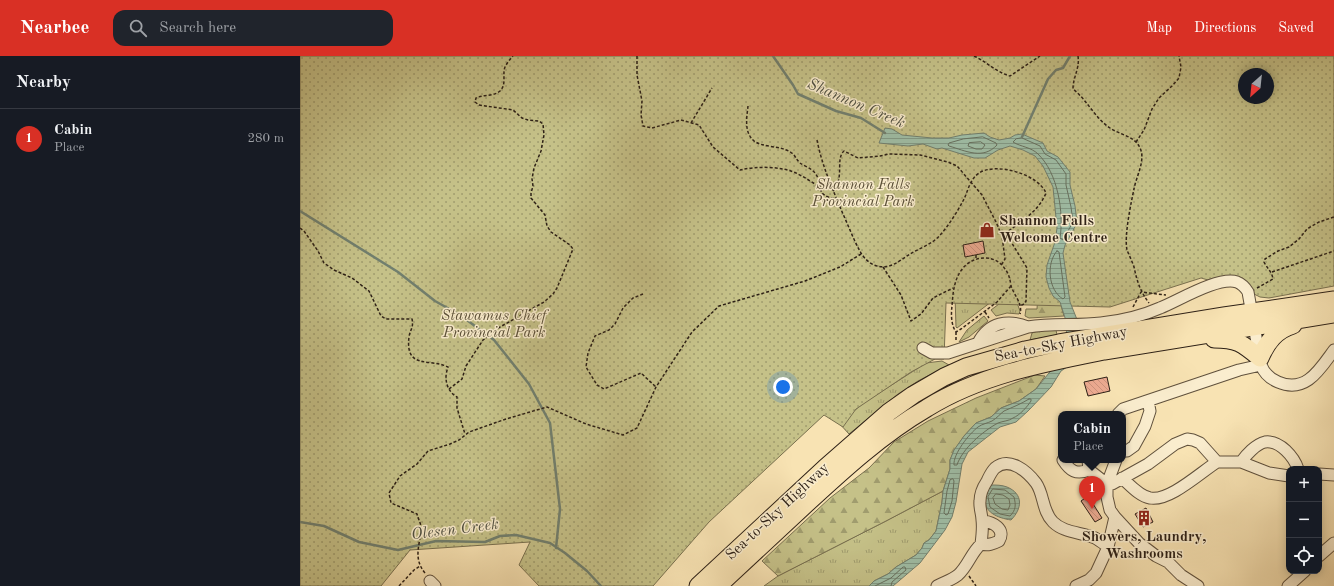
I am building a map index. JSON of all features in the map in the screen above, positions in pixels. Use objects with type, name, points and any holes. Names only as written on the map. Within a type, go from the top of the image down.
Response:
[{"type":"highway","name":"Sea-to-Sky Highway","points":[[718,586],[869,448],[898,426],[927,407],[977,384],[1014,371],[1104,351],[1179,340],[1253,319],[1334,300]]},
{"type":"highway","name":"Sea-to-Sky Highway","points":[[698,586],[889,412],[913,395],[944,377],[966,367],[1025,350],[1059,343],[1087,332],[1253,319],[1326,316]]},
{"type":"highway","points":[[1179,340],[1232,340],[1242,343],[1260,361],[1266,346],[1278,332],[1289,326],[1326,316]]},
{"type":"street","points":[[924,348],[932,353],[948,353],[1028,327],[1040,325],[1056,325],[1087,332],[1108,322],[1155,310],[1199,290],[1231,281],[1242,284],[1248,292],[1260,361],[1263,371],[1274,380],[1295,386],[1305,382],[1316,374],[1334,350]]},
{"type":"street","points":[[1121,411],[1123,409],[1239,370],[1260,361]]},
{"type":"street","points":[[1126,451],[1134,446],[1145,426],[1150,411],[1148,401]]},
{"type":"street","points":[[1107,484],[1112,484],[1148,464],[1174,444],[1187,439],[1200,443],[1217,462]]},
{"type":"street","points":[[1241,462],[1250,451],[1265,442],[1276,444],[1287,451],[1293,458],[1297,466]]},
{"type":"street","points":[[1122,478],[1145,496],[1156,498],[1174,492],[1217,462],[1241,462],[1269,472],[1286,475]]},
{"type":"street","points":[[1065,463],[1068,468],[1074,472],[1083,472],[1088,465],[1107,484]]},
{"type":"street","points":[[1115,463],[1107,484],[1107,497],[1110,510],[1139,543],[1156,556],[1168,562],[1181,575],[1198,586]]},
{"type":"street","points":[[937,586],[957,576],[964,568],[975,549],[981,544],[983,521],[980,501],[985,483],[994,469],[1000,465],[1015,465],[1030,475],[1037,484],[1046,512],[1053,522],[1066,530],[1096,539],[1108,547]]},
{"type":"street","points":[[1322,474],[1334,475]]},
{"type":"street","points":[[1076,586],[1089,580],[1096,573],[1108,547],[1115,517]]},
{"type":"street","points":[[981,544],[994,544],[999,541],[1002,533],[997,526],[983,521]]},
{"type":"street","points":[[1322,553],[1334,543]]},
{"type":"street","points":[[1288,586],[1302,574]]},
{"type":"path","points":[[449,389],[462,379],[466,366],[482,340],[544,302],[553,294],[557,288],[573,249],[570,245],[551,232],[547,226],[545,215],[531,198],[531,193],[534,186],[532,179],[534,168],[541,151],[544,135],[542,124],[539,121],[522,118],[513,110],[479,105],[475,102],[476,98],[482,95],[494,94],[501,90],[505,82],[505,68],[513,56]]},
{"type":"path","points":[[637,56],[637,75],[642,101],[640,115],[643,126],[652,128],[680,120],[691,122],[699,125],[713,147],[740,170],[750,167],[769,167],[797,173],[820,187]]},
{"type":"path","points":[[974,56],[986,62],[996,70],[1010,76],[1040,56]]},
{"type":"path","points":[[1078,56],[1079,65],[1073,83],[1073,89],[1080,94],[1103,123],[1136,142],[1141,149],[1142,157],[1134,190],[1126,235],[1127,249],[1141,292],[1155,310]]},
{"type":"path","points":[[1136,142],[1144,130],[1152,109],[1159,98],[1178,78],[1181,67],[1179,56]]},
{"type":"path","points":[[691,122],[712,88]]},
{"type":"path","points":[[748,106],[748,130],[751,138],[760,144],[776,147],[793,154],[800,162],[814,172],[823,195],[836,199]]},
{"type":"path","points":[[818,140],[821,158],[828,173],[836,199],[861,254],[874,265],[883,267],[896,264],[910,254],[928,245],[940,235],[963,201],[970,182],[979,173],[988,169],[1005,169],[1026,175],[1037,181],[1044,188],[1046,193],[1044,199],[1035,211],[1002,236]]},
{"type":"path","points":[[833,191],[838,184],[841,156],[844,151],[847,151],[858,158],[889,154],[920,156],[933,158],[957,166],[982,195],[1002,236],[1005,258],[1002,264]]},
{"type":"path","points":[[1248,292],[1274,279],[1272,272],[1264,262],[1265,260],[1278,251],[1289,247],[1299,239],[1307,229],[1319,222],[1334,217]]},
{"type":"path","points":[[300,228],[304,231],[318,251],[324,263],[334,270],[352,278],[369,291],[381,316],[386,319],[412,319],[413,323],[409,336],[409,350],[411,355],[421,362],[448,367],[446,376],[449,389],[453,395],[457,397],[457,408],[465,434]]},
{"type":"path","points":[[1002,236],[1010,240],[1027,268],[1026,301],[1020,306],[1011,286],[1008,273],[1002,264],[992,259],[976,259],[963,268],[953,288],[951,310],[953,328],[956,332],[985,312],[1003,297],[1011,286]]},
{"type":"path","points":[[1272,272],[1334,251]]},
{"type":"path","points":[[432,584],[428,575],[420,566],[418,552],[421,525],[417,514],[391,503],[389,493],[400,476],[417,464],[428,451],[459,440],[465,434],[506,419],[547,407],[586,424],[623,435],[637,428],[656,387],[692,332],[719,306],[805,281],[840,267],[861,254]]},
{"type":"path","points":[[883,267],[901,295],[911,322],[921,314],[933,298],[953,288]]},
{"type":"path","points":[[1141,292],[1164,294],[1176,301]]},
{"type":"path","points":[[1134,316],[1133,308],[1141,292]]},
{"type":"path","points":[[643,294],[633,298],[623,308],[615,324],[609,330],[595,336],[588,353],[586,367],[597,385],[604,389],[642,373],[656,387]]},
{"type":"path","points":[[985,312],[990,319]]},
{"type":"path","points":[[399,586],[414,570],[420,566]]},
{"type":"green space","points":[[300,56],[1334,56],[1334,286],[1269,298],[1260,297],[1240,287],[1201,278],[1110,307],[946,303],[944,359],[935,359],[911,372],[856,409],[843,427],[824,415],[709,522],[653,586],[539,586],[519,565],[530,542],[410,550],[381,586],[300,586]]},
{"type":"green space","points":[[1038,293],[1060,302],[1064,316],[1029,318],[1025,316],[1026,309],[1037,309]]},
{"type":"green space","points":[[955,296],[991,302],[957,328]]},
{"type":"green space","points":[[1016,300],[1020,311],[1019,314],[1007,313],[996,316],[991,310],[1003,301]]},
{"type":"green space","points":[[984,316],[988,321],[969,337],[959,342],[967,330]]},
{"type":"green space","points":[[1041,330],[1056,330],[1057,335],[1030,340],[1032,333]]},
{"type":"green space","points":[[942,361],[949,365],[918,381],[898,394],[849,434],[839,423],[865,402],[926,363]]},
{"type":"green space","points":[[1035,375],[1045,376],[1036,389],[1019,401],[1001,408],[991,417],[976,423],[964,436],[950,460],[950,469],[943,491],[778,576],[762,561],[830,498],[869,468],[894,442],[928,421],[976,398]]},
{"type":"green space","points":[[943,491],[936,531],[929,540],[924,543],[916,555],[896,567],[888,574],[874,581],[870,586],[764,586],[778,576]]},
{"type":"water","points":[[885,128],[892,129],[902,135],[932,138],[949,138],[984,133],[999,140],[1022,134],[1043,143],[1047,151],[1058,157],[1070,172],[1070,185],[1075,206],[1077,223],[1065,245],[1063,253],[1070,302],[1078,322],[1079,331],[1070,365],[1061,371],[1051,387],[1016,422],[1000,427],[968,452],[962,464],[952,517],[945,530],[920,563],[893,586],[869,586],[874,581],[888,574],[896,567],[916,555],[924,543],[929,540],[936,531],[943,491],[950,469],[950,460],[954,450],[976,423],[991,417],[1001,408],[1019,401],[1036,389],[1053,368],[1066,337],[1067,324],[1060,302],[1053,296],[1046,277],[1047,265],[1055,242],[1057,228],[1053,187],[1043,166],[1035,156],[1010,146],[998,150],[985,158],[974,158],[923,144],[908,146],[879,143]]},
{"type":"water","points":[[991,485],[1005,486],[1013,490],[1019,498],[1019,507],[1015,516],[1011,520],[996,516],[986,507],[985,502],[988,489]]},
{"type":"building","name":"Shannon Falls Welcome Centre","points":[[986,226],[990,227],[988,233],[985,232]]},
{"type":"building","points":[[983,241],[985,253],[965,257],[963,245]]},
{"type":"building","points":[[1107,377],[1110,391],[1088,396],[1084,382]]},
{"type":"building","points":[[1088,496],[1102,518],[1095,522],[1081,501]]},
{"type":"building","name":"Showers, Laundry, Washrooms","points":[[1146,508],[1153,522],[1143,527],[1135,514]]},
{"type":"waterway","name":"Shannon Creek","points":[[773,56],[798,94],[836,111],[861,118],[885,133]]},
{"type":"waterway","points":[[1022,137],[1048,79],[1056,70],[1063,68],[1070,56]]},
{"type":"waterway","points":[[300,211],[398,272],[435,301],[460,315],[494,340],[529,384],[550,423],[560,509],[556,548]]},
{"type":"waterway","name":"Olesen Creek","points":[[300,522],[324,526],[359,542],[398,550],[436,541],[485,542],[500,536],[516,535],[550,543],[587,571],[601,586]]},
{"type":"place","name":"Shannon Falls Welcome Centre","points":[[987,230]]},
{"type":"place","name":"Cabin","points":[[1092,509]]},
{"type":"place","name":"Showers, Laundry, Washrooms","points":[[1144,518]]},
{"type":"park label","name":"Shannon Falls Provincial Park","points":[[863,194]]},
{"type":"park label","name":"Stawamus Chief Provincial Park","points":[[494,324]]}]
